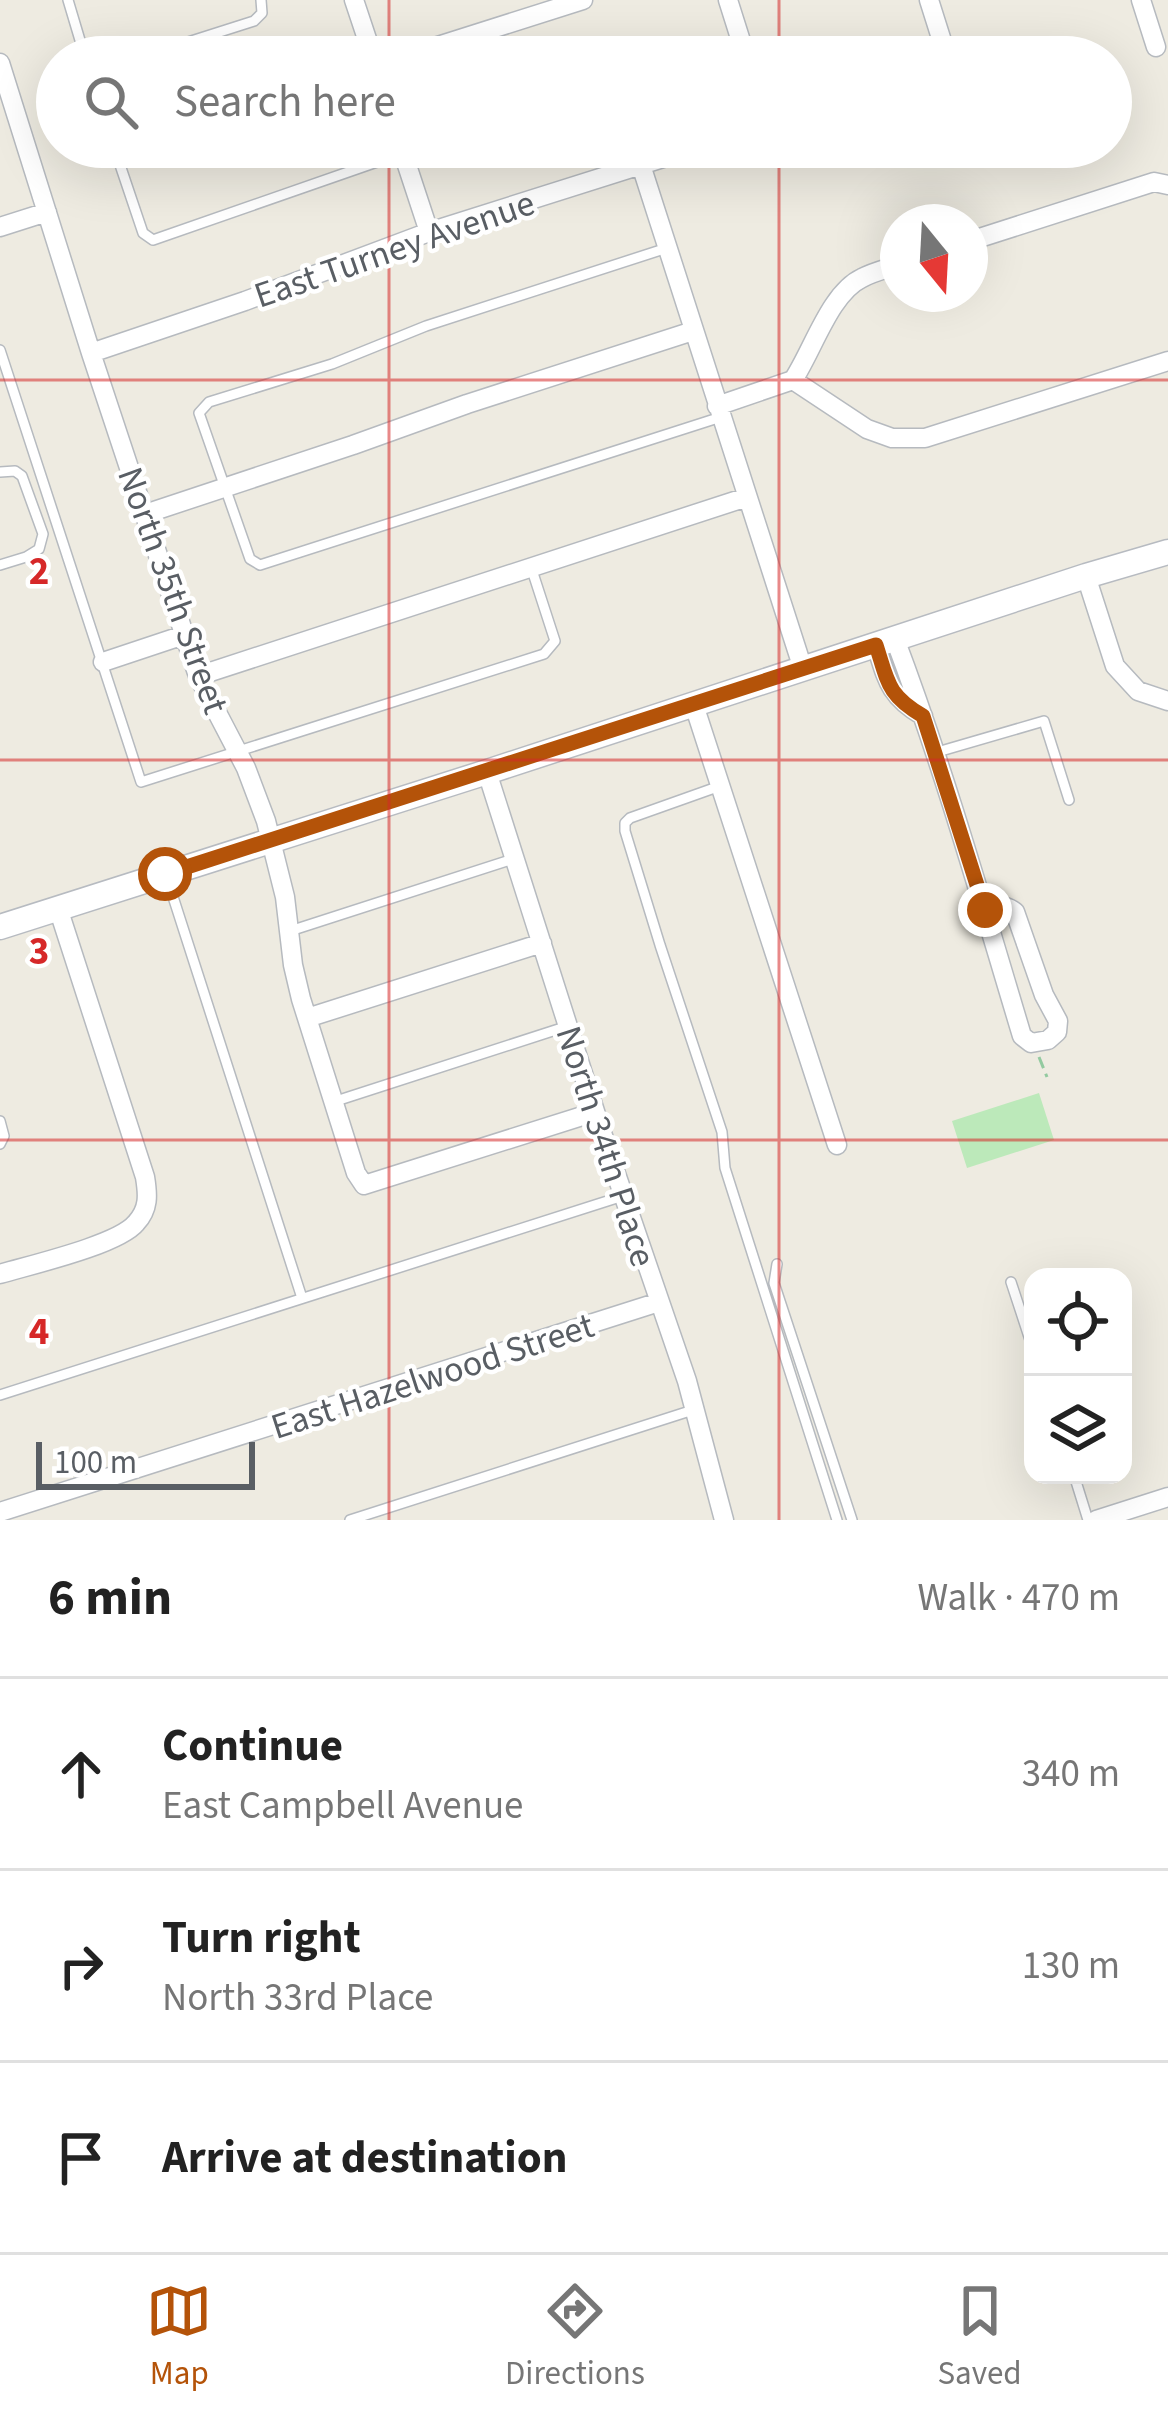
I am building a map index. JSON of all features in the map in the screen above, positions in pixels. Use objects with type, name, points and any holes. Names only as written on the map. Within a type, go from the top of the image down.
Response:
[{"type":"street","points":[[354,0],[366,36]]},
{"type":"street","points":[[470,36],[583,0]]},
{"type":"street","points":[[728,0],[740,36]]},
{"type":"street","points":[[929,0],[940,36]]},
{"type":"street","points":[[1141,0],[1156,47]]},
{"type":"street","name":"North 35th Street","points":[[0,63],[198,676],[255,789],[271,841],[293,965],[356,1173],[364,1185],[595,1112]]},
{"type":"street","points":[[413,168],[429,232]]},
{"type":"street","name":"East Turney Avenue","points":[[91,353],[429,232],[632,168]]},
{"type":"street","points":[[642,168],[802,669]]},
{"type":"street","points":[[988,235],[1154,182],[1168,185]]},
{"type":"street","points":[[0,227],[47,212]]},
{"type":"street","points":[[719,411],[793,380],[837,300],[861,278],[880,271]]},
{"type":"street","points":[[145,514],[693,331]]},
{"type":"street","points":[[793,380],[867,429],[892,438],[925,438],[1168,361]]},
{"type":"street","points":[[198,676],[748,497]]},
{"type":"street","points":[[1,923],[271,841],[1168,552]]},
{"type":"street","points":[[1086,576],[1115,666],[1138,691],[1168,701]]},
{"type":"street","points":[[103,662],[184,635]]},
{"type":"street","points":[[886,642],[906,694],[923,716],[1022,1036],[1030,1043],[1048,1040],[1057,1032],[1058,1021],[1015,912],[998,906],[985,910]]},
{"type":"street","points":[[694,705],[837,1145]]},
{"type":"street","name":"North 34th Place","points":[[487,772],[687,1381],[719,1519]]},
{"type":"street","points":[[0,1274],[112,1239],[134,1227],[146,1208],[145,1178],[58,908]]},
{"type":"street","points":[[307,1018],[542,943]]},
{"type":"street","name":"East Hazelwood Street","points":[[0,1512],[659,1302]]},
{"type":"street","points":[[1100,1519],[1168,1497]]},
{"type":"lane","points":[[68,0],[79,36]]},
{"type":"lane","points":[[205,36],[254,20],[262,13],[261,0]]},
{"type":"lane","points":[[121,168],[143,233],[152,240],[355,168]]},
{"type":"lane","points":[[667,248],[208,402],[200,413],[250,559],[260,565],[719,411]]},
{"type":"lane","points":[[0,350],[141,782],[544,654],[555,641],[531,567]]},
{"type":"lane","points":[[0,472],[22,476],[43,534],[39,549],[0,565]]},
{"type":"lane","points":[[934,753],[1044,721],[1069,800]]},
{"type":"lane","points":[[720,786],[630,818],[625,831],[722,1132],[725,1168],[838,1520]]},
{"type":"lane","points":[[290,931],[513,859]]},
{"type":"lane","points":[[165,874],[302,1298]]},
{"type":"lane","points":[[333,1102],[568,1026]]},
{"type":"lane","points":[[0,1120],[4,1136],[0,1144]]},
{"type":"lane","points":[[0,1395],[623,1196]]},
{"type":"lane","points":[[777,1264],[774,1283],[852,1520]]},
{"type":"lane","points":[[1012,1282],[1024,1320]]},
{"type":"lane","points":[[350,1520],[694,1410]]},
{"type":"lane","points":[[1079,1484],[1100,1519]]},
{"type":"path","points":[[1037,1043],[1047,1077]]},
{"type":"green space","points":[[1039,1093],[1054,1140],[967,1168],[952,1121]]},
{"type":"route","points":[[165,874],[876,645],[890,689],[923,716],[985,910]]}]
